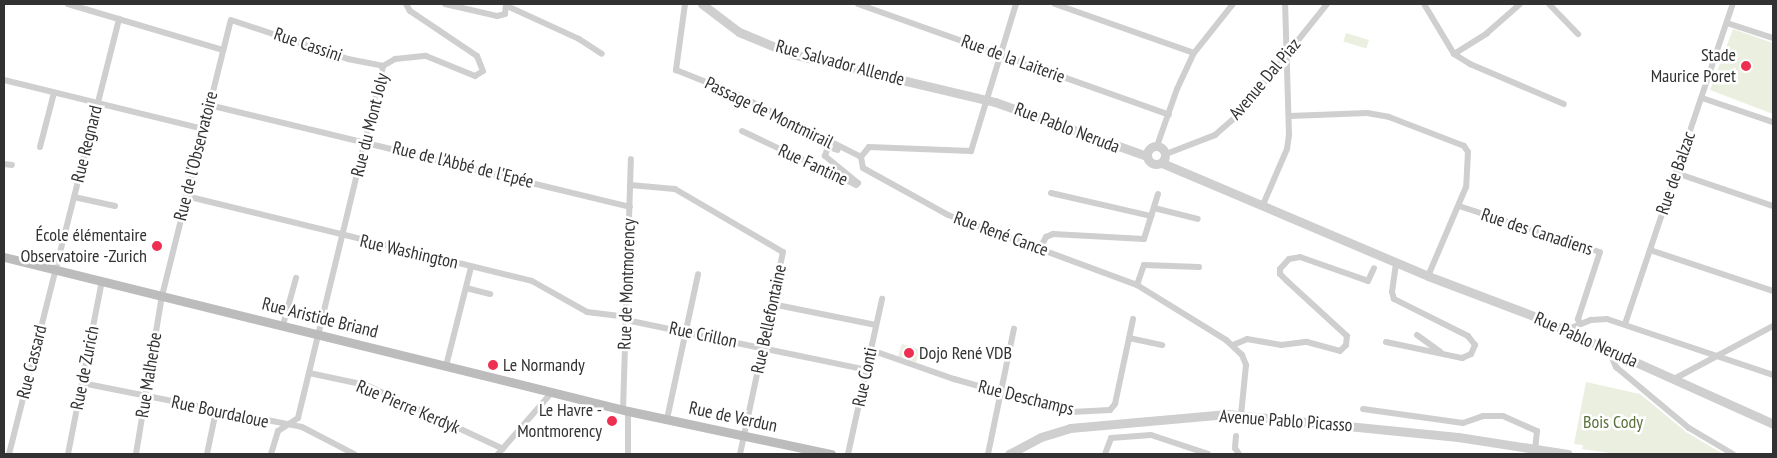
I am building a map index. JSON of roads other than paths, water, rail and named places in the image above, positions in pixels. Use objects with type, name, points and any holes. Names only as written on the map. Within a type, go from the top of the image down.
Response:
[{"type":"main road","name":"Rue Aristide Briand","points":[[4,257],[626,411]]},
{"type":"main road","name":"Rue de Verdun","points":[[626,411],[831,454]]},
{"type":"street","points":[[68,4],[223,50]]},
{"type":"street","name":"Rue du Mont Joly","points":[[271,454],[278,431],[298,418],[383,66],[396,59],[426,56],[444,61],[475,76],[483,71],[478,56],[410,11],[406,4]]},
{"type":"street","points":[[445,4],[497,16],[505,14],[506,5],[580,39],[602,54]]},
{"type":"street","name":"Passage de Montmirail","points":[[685,4],[676,70],[736,94],[860,158]]},
{"type":"street","name":"Rue Salvador Allende","points":[[702,4],[739,32],[792,54],[988,100]]},
{"type":"street","name":"Rue de la Laiterie","points":[[858,4],[1169,115]]},
{"type":"street","points":[[860,158],[870,147],[877,146],[971,151],[1016,4]]},
{"type":"street","points":[[1055,4],[1194,53]]},
{"type":"street","points":[[1147,156],[1149,150],[1156,146],[1194,53],[1233,4]]},
{"type":"street","points":[[1262,207],[1287,149],[1290,116],[1285,4]]},
{"type":"street","name":"Avenue Dal Piaz","points":[[1164,158],[1215,135],[1240,112],[1327,4]]},
{"type":"street","points":[[1424,4],[1454,54],[1479,68],[1564,104]]},
{"type":"street","points":[[1454,54],[1487,33],[1520,4]]},
{"type":"street","points":[[1550,4],[1578,34]]},
{"type":"street","name":"Rue de Balzac","points":[[1625,324],[1733,4]]},
{"type":"street","name":"Rue Regnard","points":[[56,270],[118,19]]},
{"type":"street","name":"Rue Cassini","points":[[234,20],[348,59],[383,66]]},
{"type":"street","name":"Rue de l'Observatoire","points":[[162,296],[229,23],[234,20]]},
{"type":"street","points":[[1727,23],[1773,38]]},
{"type":"street","points":[[4,80],[203,129]]},
{"type":"street","points":[[40,147],[54,93]]},
{"type":"street","points":[[1702,98],[1773,122]]},
{"type":"street","name":"Rue Pablo Neruda","points":[[988,100],[1147,156],[1154,164],[1164,158],[1262,207],[1428,276],[1566,330],[1773,424]]},
{"type":"street","name":"Rue de l'Abbé de l'Epée","points":[[209,105],[366,141],[630,206]]},
{"type":"street","points":[[1290,116],[1367,113],[1389,117],[1464,146],[1468,152],[1467,174],[1459,206],[1428,276]]},
{"type":"street","name":"Rue Fantine","points":[[742,131],[856,185],[824,154],[826,148],[831,147],[860,158]]},
{"type":"street","points":[[1156,146],[1164,158]]},
{"type":"street","name":"Rue René Cance","points":[[860,158],[866,170],[948,215],[1137,285],[1234,345],[1242,355],[1247,371],[1241,415]]},
{"type":"street","name":"Rue de Montmorency","points":[[628,454],[626,318],[630,159]]},
{"type":"street","points":[[4,164],[12,165]]},
{"type":"street","points":[[1676,173],[1773,206]]},
{"type":"street","name":"Rue Bellefontaine","points":[[630,185],[675,189],[783,252],[740,454]]},
{"type":"street","points":[[1051,193],[1152,216]]},
{"type":"street","points":[[1040,248],[1046,237],[1053,234],[1144,239],[1158,194]]},
{"type":"street","name":"Rue Washington","points":[[186,196],[342,236],[532,281],[587,312],[626,318]]},
{"type":"street","points":[[74,198],[116,206]]},
{"type":"street","name":"Rue des Canadiens","points":[[1459,206],[1600,252],[1578,318],[1580,323]]},
{"type":"street","points":[[1154,208],[1198,219]]},
{"type":"street","points":[[1650,250],[1773,291]]},
{"type":"street","points":[[1234,345],[1247,339],[1281,345],[1307,342],[1333,351],[1342,350],[1347,336],[1280,274],[1280,269],[1289,259],[1300,257],[1368,281],[1374,268]]},
{"type":"street","points":[[1386,342],[1442,354],[1468,356],[1474,349],[1474,340],[1394,299],[1392,292],[1396,262]]},
{"type":"street","points":[[1137,285],[1144,265],[1199,266]]},
{"type":"street","points":[[446,366],[471,267]]},
{"type":"street","name":"Rue Cassard","points":[[6,454],[56,270]]},
{"type":"street","points":[[667,419],[698,274]]},
{"type":"street","points":[[283,325],[296,278]]},
{"type":"street","name":"Rue de Zurich","points":[[68,454],[102,281]]},
{"type":"street","points":[[466,288],[490,294]]},
{"type":"street","name":"Rue Malherbe","points":[[136,454],[162,296]]},
{"type":"street","name":"Rue Conti","points":[[848,454],[882,299]]},
{"type":"street","points":[[772,304],[876,325]]},
{"type":"street","name":"Rue Crillon","points":[[626,318],[867,370]]},
{"type":"street","name":"Rue Deschamps","points":[[871,350],[1000,393],[1071,412],[1110,410],[1115,404],[1133,319]]},
{"type":"street","points":[[1566,330],[1580,323],[1607,319],[1773,375]]},
{"type":"street","points":[[1674,379],[1773,326]]},
{"type":"street","points":[[988,454],[1014,329]]},
{"type":"street","points":[[1417,335],[1442,354]]},
{"type":"street","points":[[1129,338],[1162,345]]},
{"type":"street","points":[[1608,350],[1616,367],[1689,428],[1733,454]]},
{"type":"street","name":"Rue Pierre Kerdyk","points":[[309,372],[366,385],[503,448]]},
{"type":"street","name":"Rue Bourdaloue","points":[[82,383],[288,425],[314,432],[354,454]]},
{"type":"street","points":[[498,454],[552,392]]},
{"type":"street","points":[[1363,409],[1463,424],[1483,416],[1503,416],[1537,431],[1535,449]]},
{"type":"street","points":[[207,454],[216,411]]},
{"type":"street","name":"Avenue Pablo Picasso","points":[[1009,454],[1070,428],[1174,417],[1241,415],[1458,436],[1568,454]]},
{"type":"street","points":[[1105,454],[1111,438],[1151,435],[1208,454]]},
{"type":"street","points":[[1236,436],[1235,448],[1239,454]]},
{"type":"place","name":"Stade Maurice Poret","points":[[1746,66]]},
{"type":"place","name":"École élémentaire Observatoire -Zurich","points":[[157,246]]},
{"type":"place","name":"Dojo René VDB","points":[[909,353]]},
{"type":"place","name":"Le Normandy","points":[[493,365]]},
{"type":"place","name":"Le Havre - Montmorency","points":[[612,421]]},
{"type":"park label","name":"Bois Cody","points":[[1613,422]]}]
